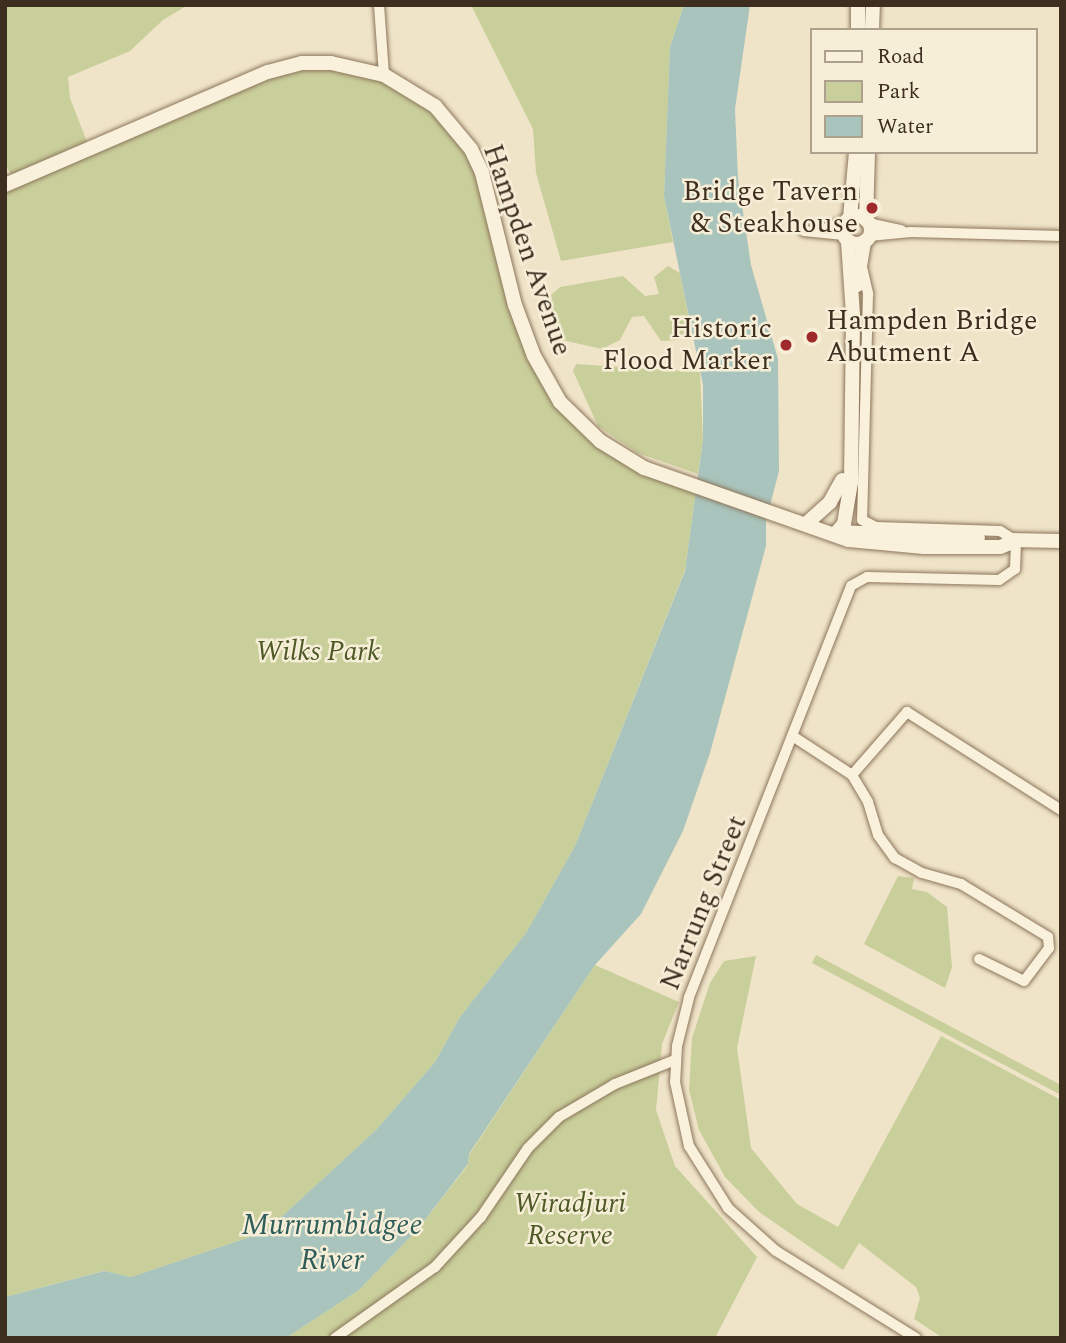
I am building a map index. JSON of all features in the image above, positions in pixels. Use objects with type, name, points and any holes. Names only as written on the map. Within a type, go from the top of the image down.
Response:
[{"type":"main road","points":[[858,5],[858,28]]},
{"type":"main road","points":[[872,28],[873,5]]},
{"type":"main road","name":"Hampden Avenue","points":[[5,185],[250,77],[302,63],[358,66],[384,75],[435,106],[471,149],[489,197],[515,305],[534,356],[560,402],[587,431],[630,461],[837,532],[849,540],[881,546],[1000,547],[1016,541],[1061,541]]},
{"type":"main road","points":[[853,314],[847,229],[856,154]]},
{"type":"main road","points":[[802,521],[830,502],[845,474],[853,314],[867,230],[868,154]]},
{"type":"main road","points":[[847,229],[867,230]]},
{"type":"main road","points":[[847,229],[867,230]]},
{"type":"main road","points":[[837,532],[846,513],[850,482],[845,474]]},
{"type":"street","points":[[379,5],[384,75]]},
{"type":"street","points":[[808,232],[847,229]]},
{"type":"street","points":[[867,230],[1061,236]]},
{"type":"street","points":[[861,262],[867,294],[862,520],[876,527],[1000,531],[1016,541]]},
{"type":"street","name":"Narrung Street","points":[[916,1338],[776,1251],[728,1208],[704,1177],[689,1146],[677,1097],[675,1060],[689,998],[853,583],[867,577],[999,580],[1015,569],[1016,541]]},
{"type":"street","points":[[852,775],[906,712],[1061,810]]},
{"type":"street","points":[[794,737],[852,775],[868,802],[878,835],[895,858],[922,873],[961,884],[1048,937],[1049,948],[1024,981],[979,959]]},
{"type":"street","points":[[335,1338],[435,1267],[475,1224],[528,1147],[559,1117],[615,1084],[675,1060]]},
{"type":"green space","name":"Wilks Park","points":[[5,5],[188,5],[163,20],[130,51],[68,77],[70,98],[89,147],[229,86],[331,63],[411,89],[471,149],[534,356],[588,431],[696,491],[685,570],[575,846],[526,933],[460,1017],[435,1062],[376,1130],[265,1232],[131,1277],[103,1271],[5,1297],[5,185],[15,180],[5,165]]},
{"type":"green space","points":[[471,5],[684,5],[670,47],[664,196],[673,242],[561,261],[536,173],[533,129]]},
{"type":"green space","points":[[668,266],[680,273],[693,339],[661,341],[644,316],[632,317],[620,340],[602,349],[562,340],[548,298],[560,287],[623,276],[645,296],[659,294],[654,277]]},
{"type":"green space","points":[[576,364],[700,372],[703,439],[698,474],[638,453],[598,426],[573,371]]},
{"type":"green space","points":[[898,876],[914,878],[912,889],[927,892],[947,907],[952,967],[945,988],[864,944]]},
{"type":"green space","points":[[816,955],[1061,1085],[1061,1095],[812,963]]},
{"type":"green space","points":[[756,956],[737,1048],[751,1148],[797,1204],[838,1227],[941,1036],[1061,1100],[1061,1338],[943,1338],[914,1319],[920,1298],[916,1287],[859,1243],[843,1270],[759,1212],[725,1177],[699,1130],[689,1090],[692,1038],[710,983],[724,961]]},
{"type":"green space","name":"Wiradjuri Reserve","points":[[595,965],[679,1002],[662,1044],[656,1110],[675,1166],[757,1257],[715,1338],[286,1338],[359,1290],[418,1229],[468,1165],[469,1155]]},
{"type":"water","name":"Murrumbidgee River","points":[[684,5],[750,5],[735,109],[738,178],[751,265],[778,359],[779,471],[766,521],[766,546],[710,753],[683,831],[641,914],[595,965],[469,1154],[468,1164],[418,1229],[359,1290],[286,1338],[5,1338],[5,1297],[104,1271],[131,1277],[265,1232],[376,1130],[435,1062],[460,1017],[526,933],[575,846],[685,571],[703,439],[703,385],[664,196],[670,47]]},
{"type":"place","name":"Bridge Tavern & Steakhouse","points":[[872,208]]},
{"type":"place","name":"Hampden Bridge Abutment A","points":[[812,337]]},
{"type":"place","name":"Historic Flood Marker","points":[[786,345]]}]
